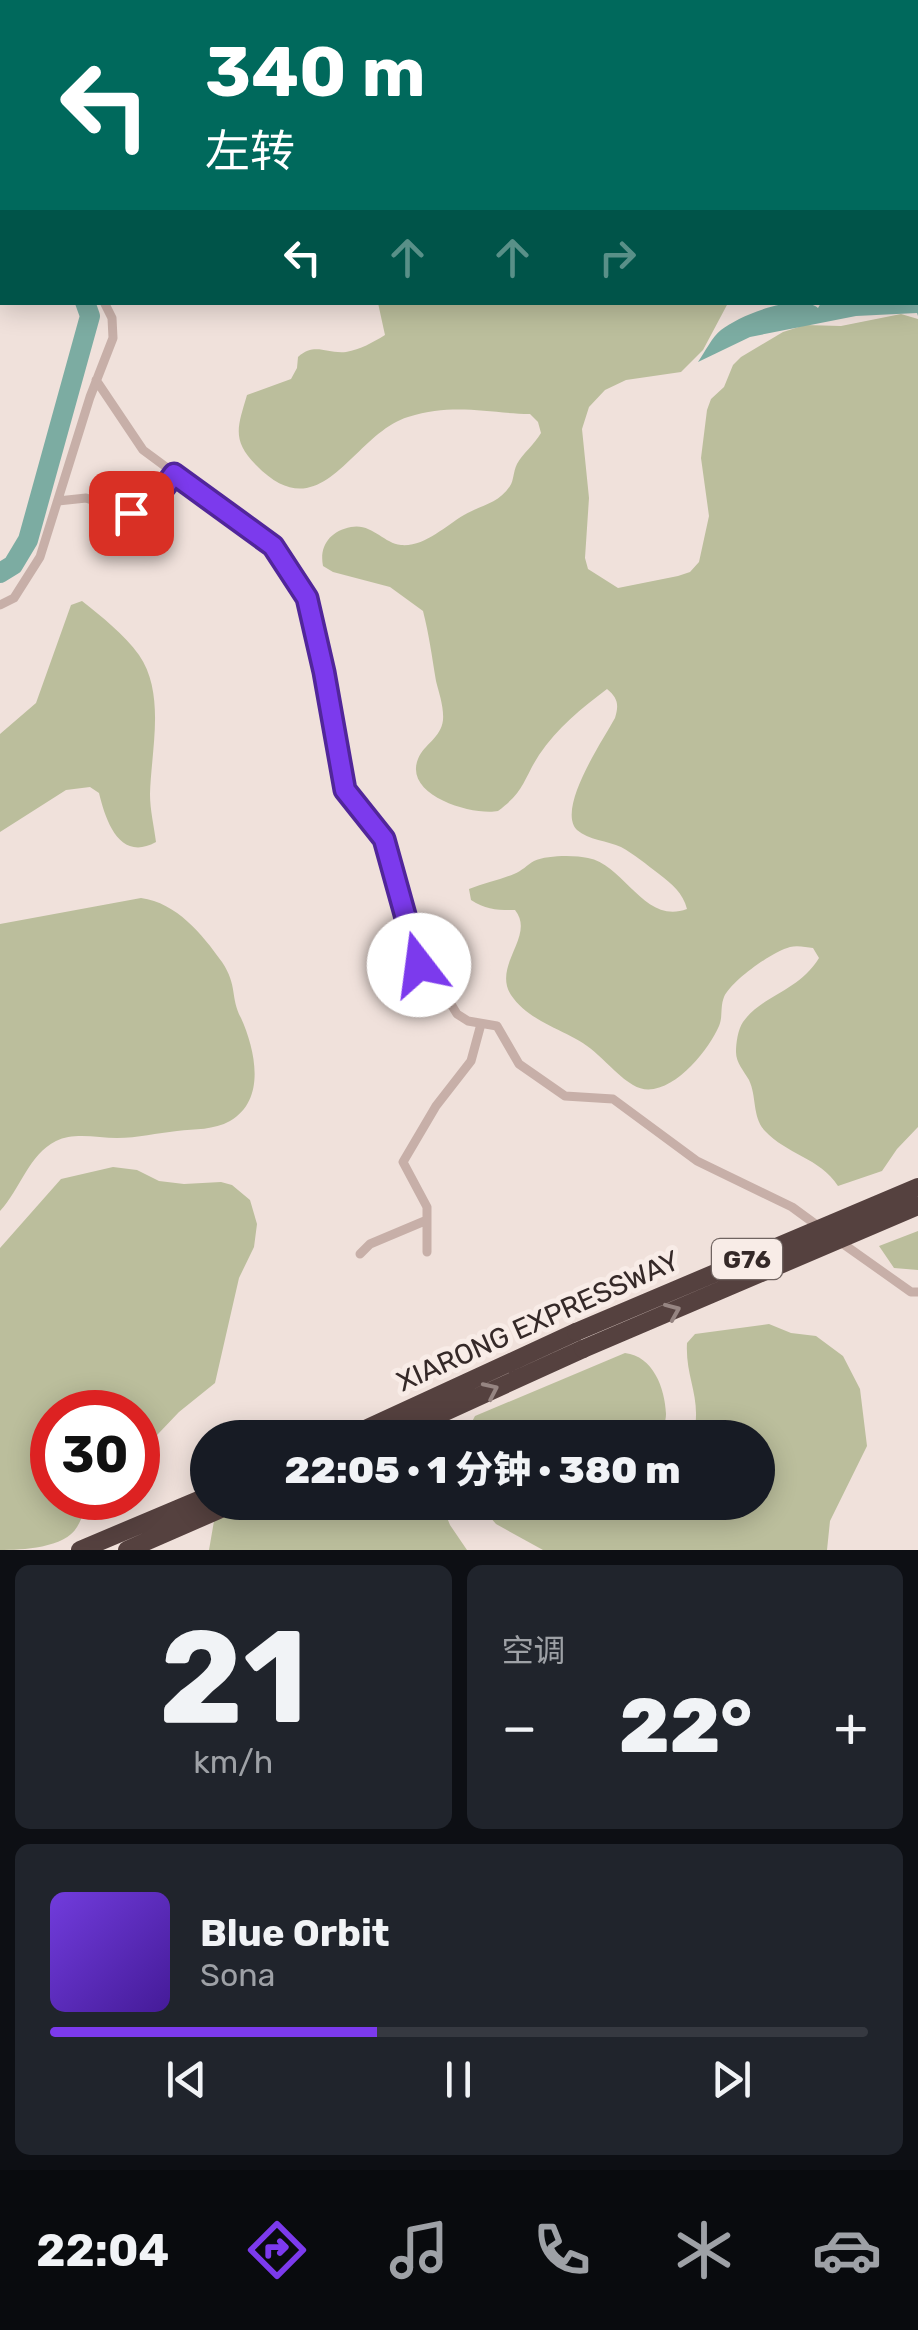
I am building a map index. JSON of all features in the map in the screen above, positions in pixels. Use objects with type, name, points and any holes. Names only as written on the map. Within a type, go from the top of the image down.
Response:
[{"type":"highway","name":"XIARONG EXPRESSWAY","points":[[389,1420],[579,1340],[918,1187]]},
{"type":"highway","name":"XIARONG EXPRESSWAY","points":[[579,1340],[918,1206]]},
{"type":"highway","name":"XIARONG EXPRESSWAY","points":[[421,1420],[527,1362]]},
{"type":"highway","points":[[80,1550],[190,1504]]},
{"type":"highway","points":[[127,1550],[196,1520]]},
{"type":"street","points":[[0,605],[14,598],[40,557],[113,338],[112,318],[106,305]]},
{"type":"street","points":[[96,380],[143,450],[273,546],[307,598],[345,790],[384,839],[419,965],[440,986],[457,1014],[468,1022],[497,1026],[520,1064],[566,1096],[613,1098],[697,1161],[792,1208],[911,1292],[918,1292]]},
{"type":"street","points":[[58,500],[86,498],[131,513],[151,505],[174,474]]},
{"type":"street","points":[[427,1252],[426,1208],[403,1162],[436,1106],[471,1061],[481,1024]]},
{"type":"street","points":[[360,1254],[370,1244],[427,1220]]},
{"type":"green space","points":[[378,305],[727,305],[703,350],[681,372],[626,380],[605,390],[589,407],[582,429],[589,498],[585,558],[588,569],[618,588],[678,576],[690,572],[699,562],[709,516],[701,458],[707,410],[741,357],[783,332],[805,325],[841,326],[901,314],[918,319],[918,1127],[882,1171],[838,1186],[822,1169],[773,1139],[758,1120],[749,1080],[737,1060],[737,1040],[743,1022],[760,1005],[801,979],[819,958],[813,948],[796,946],[782,950],[744,975],[724,997],[719,1026],[705,1049],[684,1073],[658,1088],[633,1085],[588,1047],[530,1014],[511,995],[507,973],[521,930],[520,920],[515,910],[492,909],[471,900],[469,889],[514,874],[540,859],[576,856],[601,863],[659,909],[687,909],[673,885],[636,856],[582,833],[572,820],[572,807],[584,774],[615,718],[617,702],[611,692],[607,689],[562,727],[539,755],[519,791],[498,811],[473,810],[443,801],[430,793],[416,772],[418,759],[439,732],[443,720],[423,611],[390,587],[323,566],[325,546],[344,529],[365,528],[395,543],[410,545],[495,500],[510,486],[517,464],[541,433],[538,422],[530,414],[469,410],[440,410],[408,417],[370,441],[336,473],[300,489],[279,483],[256,465],[243,448],[239,424],[247,395],[291,379],[298,357],[304,353],[315,349],[346,352],[385,335]]},
{"type":"green space","points":[[82,601],[133,647],[152,687],[155,723],[150,794],[156,842],[144,847],[133,847],[117,836],[99,793],[90,787],[66,790],[0,832],[0,734],[36,703],[71,605]]},
{"type":"green space","points":[[141,898],[166,906],[187,921],[227,970],[253,1059],[255,1073],[249,1100],[230,1121],[211,1128],[56,1141],[39,1154],[0,1211],[0,924]]},
{"type":"green space","points":[[113,1167],[137,1170],[159,1181],[232,1185],[250,1200],[257,1224],[254,1247],[239,1278],[215,1383],[160,1432],[160,1390],[30,1390],[30,1520],[80,1520],[63,1539],[42,1546],[0,1550],[0,1248],[61,1179]]},
{"type":"green space","points":[[918,1231],[918,1270],[894,1268],[879,1246]]},
{"type":"green space","points":[[769,1324],[791,1333],[816,1336],[843,1356],[860,1389],[867,1446],[830,1521],[827,1550],[543,1550],[496,1524],[493,1520],[775,1520],[775,1420],[696,1420],[687,1343],[695,1334]]},
{"type":"green space","points":[[625,1353],[643,1360],[656,1375],[666,1414],[665,1420],[473,1420]]},
{"type":"green space","points":[[448,1520],[467,1550],[209,1550],[214,1521]]},
{"type":"water","points":[[779,305],[918,305],[918,316],[856,316],[750,337],[698,362],[721,330],[741,318]]},
{"type":"waterway","points":[[0,573],[13,565],[28,540],[90,316],[86,305]]},
{"type":"route","points":[[131,513],[151,505],[174,474],[273,546],[307,598],[345,790],[384,839],[419,965]]}]
